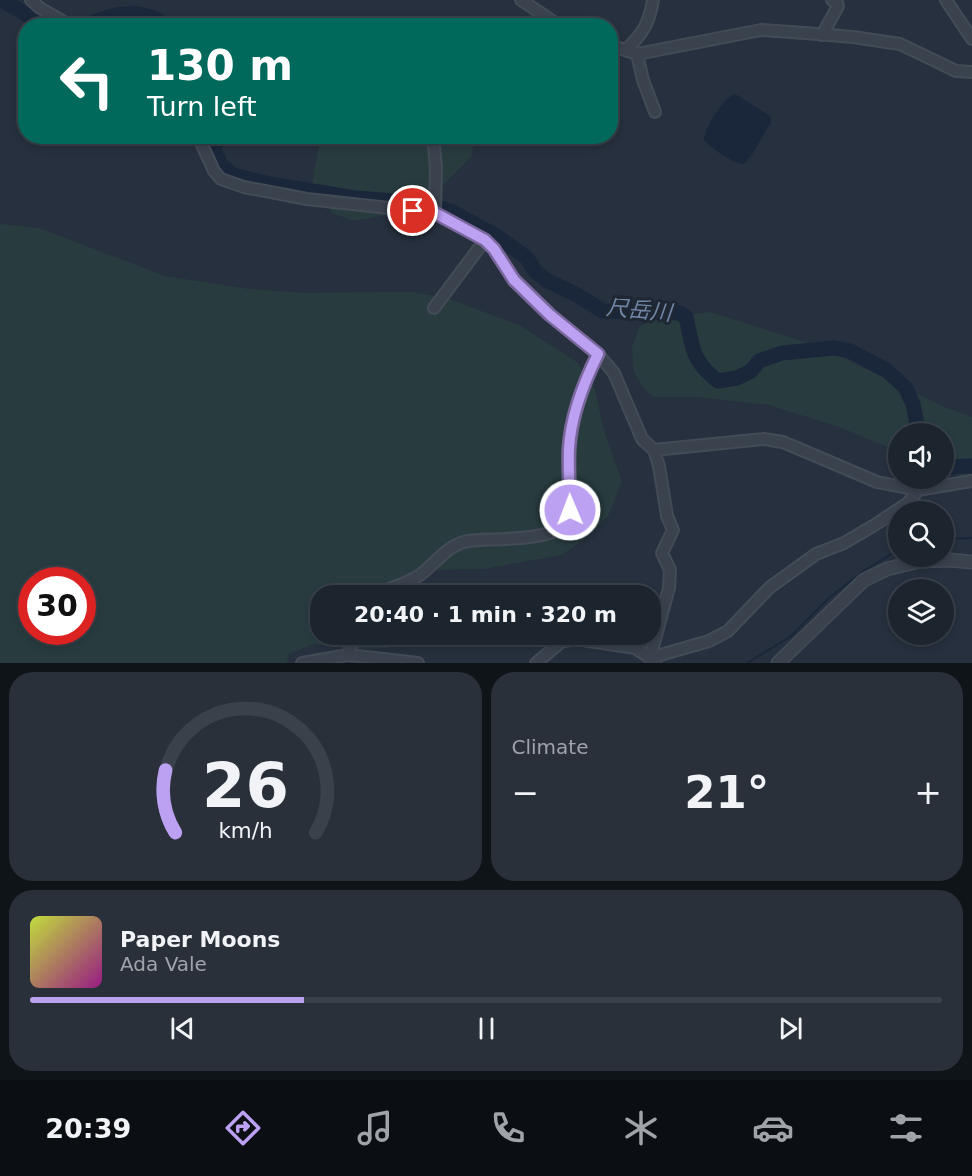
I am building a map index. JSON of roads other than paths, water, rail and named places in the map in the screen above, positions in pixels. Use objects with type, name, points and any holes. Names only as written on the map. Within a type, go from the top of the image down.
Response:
[{"type":"street","points":[[31,0],[57,18]]},
{"type":"street","points":[[521,0],[549,18]]},
{"type":"street","points":[[626,50],[651,18],[653,0]]},
{"type":"street","points":[[822,35],[838,6],[832,0]]},
{"type":"street","points":[[946,0],[972,39]]},
{"type":"street","points":[[618,48],[637,54],[761,30],[853,37],[900,44],[957,71],[972,72]]},
{"type":"street","points":[[637,54],[643,80],[655,112]]},
{"type":"street","points":[[202,144],[214,171],[221,179],[244,187],[307,200],[435,213],[485,240],[494,249],[514,280],[550,315],[598,354],[614,373],[642,439],[654,450],[659,466],[667,516],[673,530],[662,553],[670,570],[669,588],[653,661]]},
{"type":"street","points":[[434,144],[436,168],[435,213]]},
{"type":"street","points":[[435,308],[485,240]]},
{"type":"street","points":[[399,585],[419,576],[449,549],[466,542],[538,535],[557,530],[567,522],[570,510],[569,448],[573,421],[585,381],[598,354]]},
{"type":"street","points":[[654,450],[764,439],[783,442],[877,482],[918,490],[972,481]]},
{"type":"street","points":[[653,661],[728,631],[769,588],[816,554],[844,543],[873,526],[908,502],[918,490]]},
{"type":"street","points":[[778,663],[864,580],[887,569],[920,561],[972,562]]},
{"type":"street","points":[[536,663],[561,642],[576,639],[635,648],[653,661]]},
{"type":"street","points":[[348,655],[351,645]]},
{"type":"street","points":[[302,663],[348,655],[418,663]]},
{"type":"water","points":[[735,94],[770,116],[771,122],[744,164],[728,158],[704,140],[707,128],[715,114]]},
{"type":"waterway","name":"尺岳川","points":[[2,0],[32,18]]},
{"type":"waterway","name":"尺岳川","points":[[105,18],[126,14],[152,18]]},
{"type":"waterway","name":"尺岳川","points":[[215,144],[214,150],[221,165],[233,175],[270,184],[355,198],[424,203],[453,212],[498,237],[527,258],[535,271],[546,280],[603,311],[680,313],[686,317],[694,353],[703,367],[718,381],[737,378],[751,371],[759,361],[782,353],[834,348],[850,351],[886,370],[905,387],[913,404],[917,423]]},
{"type":"waterway","name":"尺岳川","points":[[954,467],[972,466]]},
{"type":"waterway","points":[[954,539],[972,538]]},
{"type":"waterway","points":[[747,663],[790,637],[830,597],[865,570],[888,556]]}]
